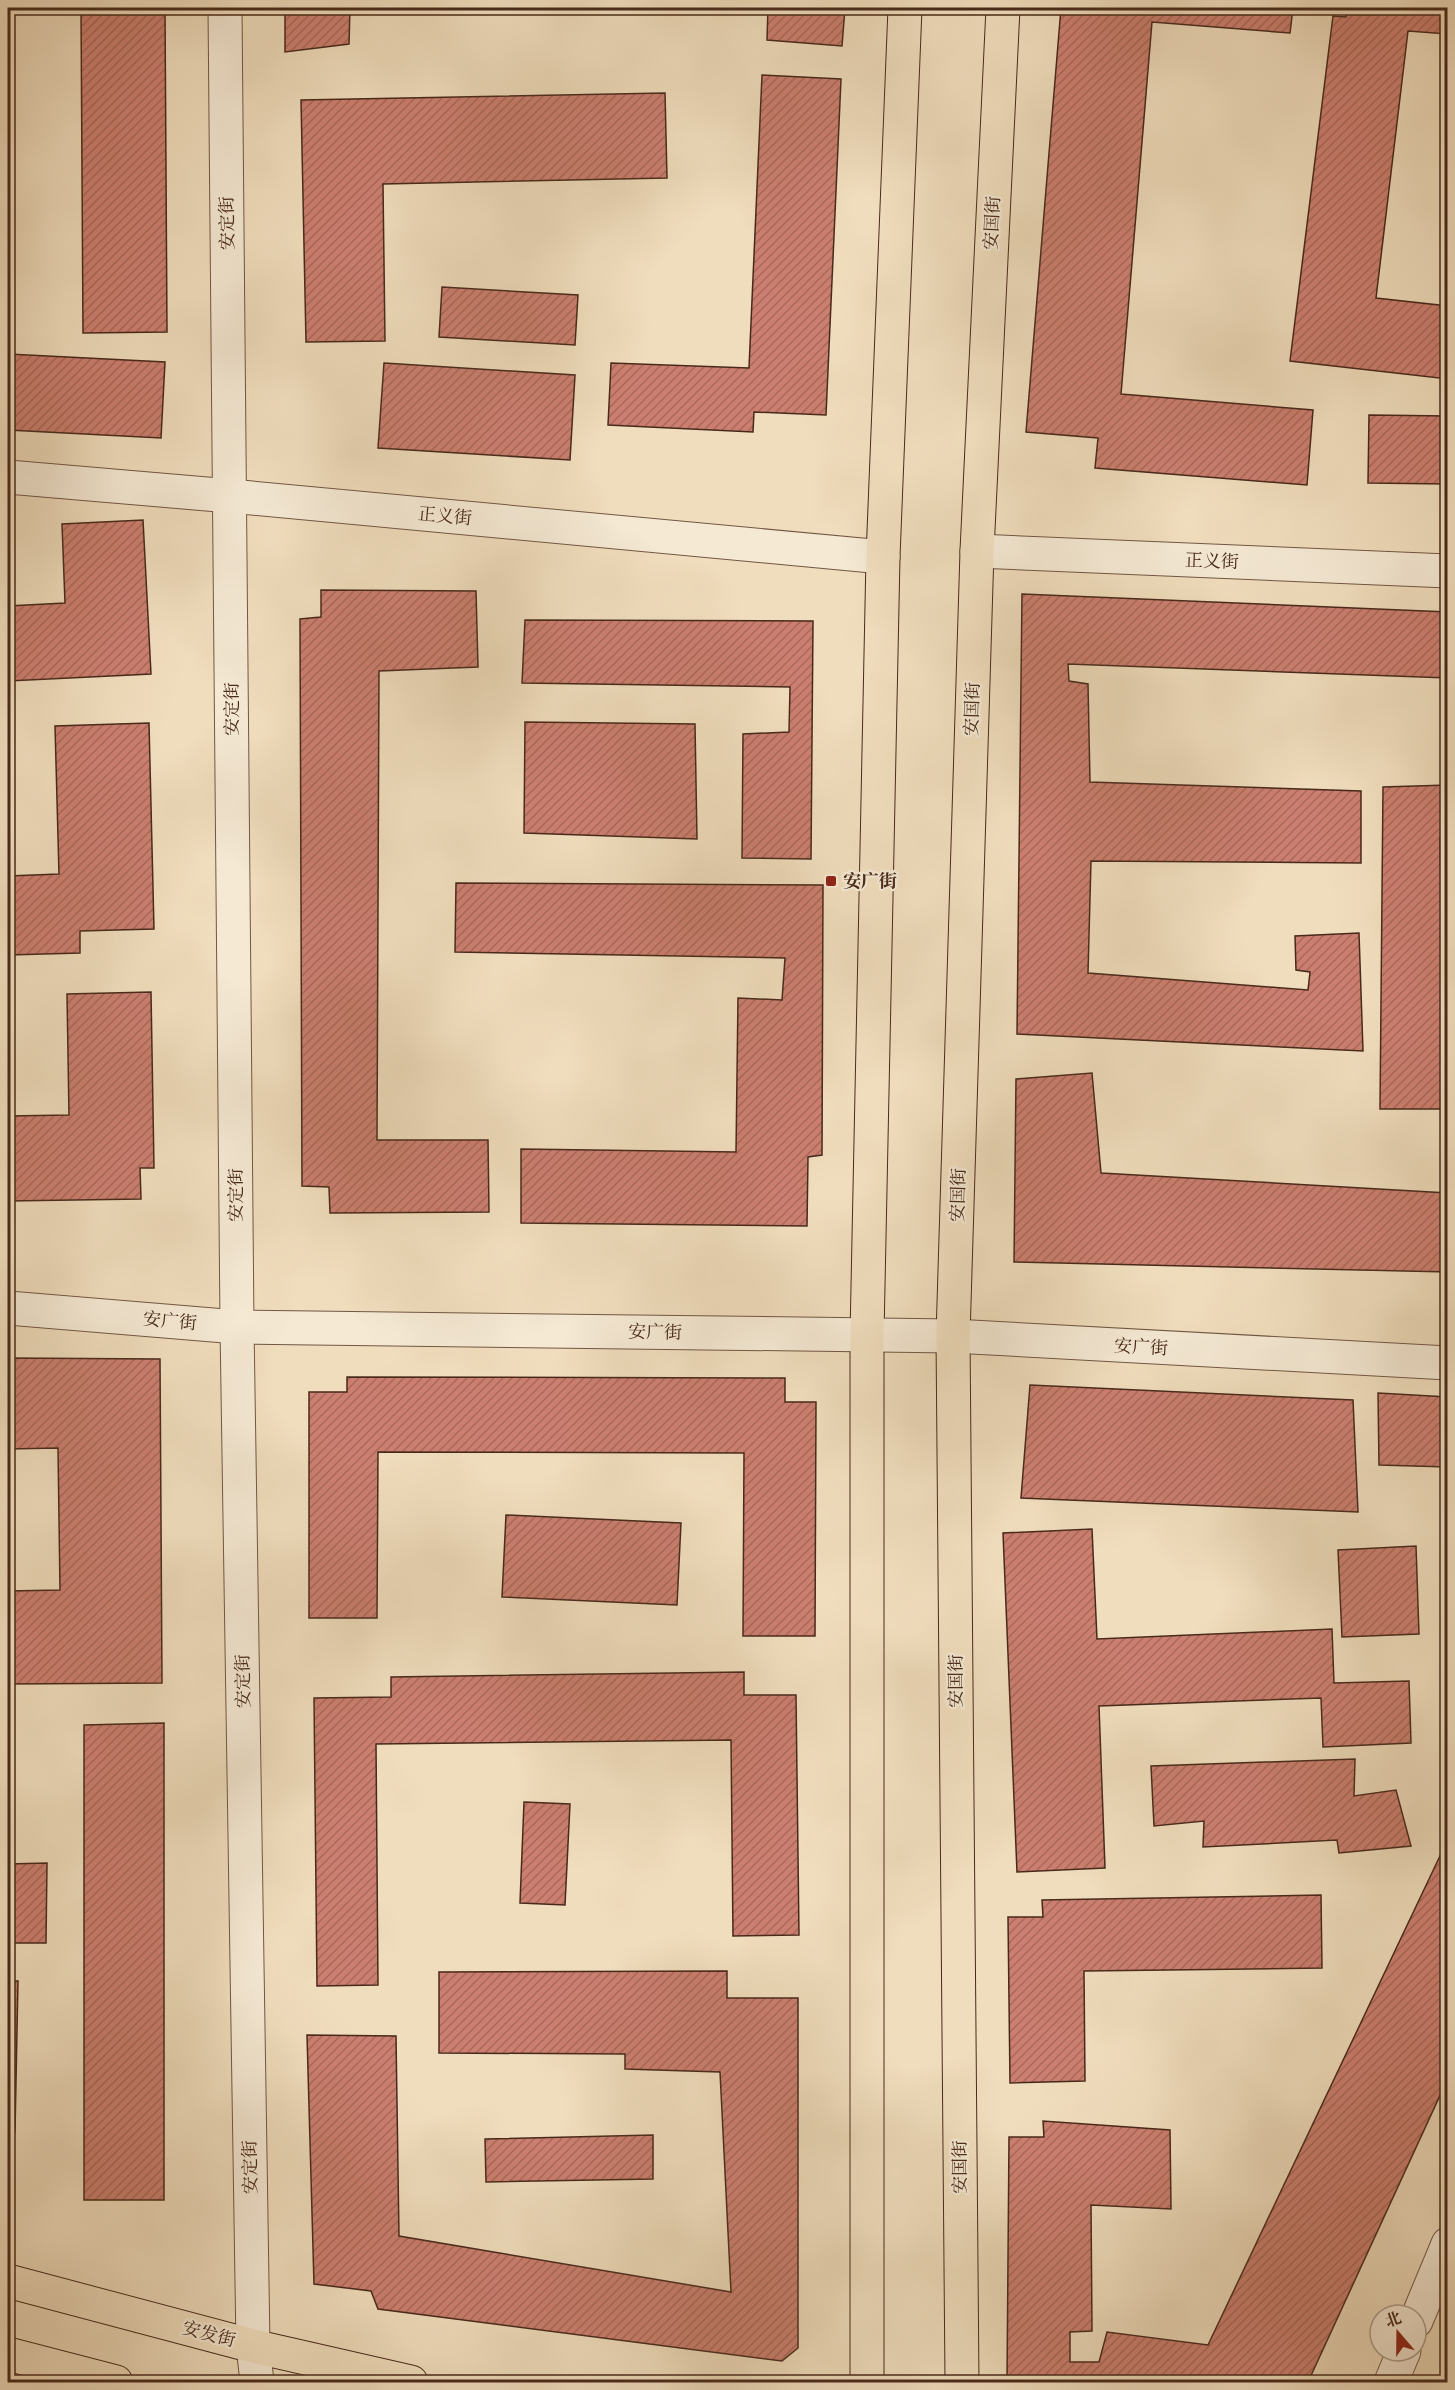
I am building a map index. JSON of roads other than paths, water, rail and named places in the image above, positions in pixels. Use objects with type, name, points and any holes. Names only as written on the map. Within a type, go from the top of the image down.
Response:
[{"type":"main road","points":[[867,2382],[867,1335],[883,557],[905,8]]},
{"type":"main road","name":"安国街","points":[[962,2382],[954,1336],[976,551],[1003,8]]},
{"type":"main road","name":"安发街","points":[[8,2281],[253,2346],[411,2382]]},
{"type":"main road","points":[[8,2354],[116,2382]]},
{"type":"street","name":"安定街","points":[[225,8],[237,1327],[253,2346],[257,2382]]},
{"type":"street","name":"正义街","points":[[8,477],[883,557]]},
{"type":"street","name":"正义街","points":[[976,551],[1448,572]]},
{"type":"street","name":"安广街","points":[[8,1308],[237,1327],[954,1336],[1448,1363]]},
{"type":"street","points":[[1423,2303],[1448,2244]]},
{"type":"street","points":[[1391,2382],[1399,2363]]},
{"type":"place","name":"安广街","points":[[831,881]]}]
